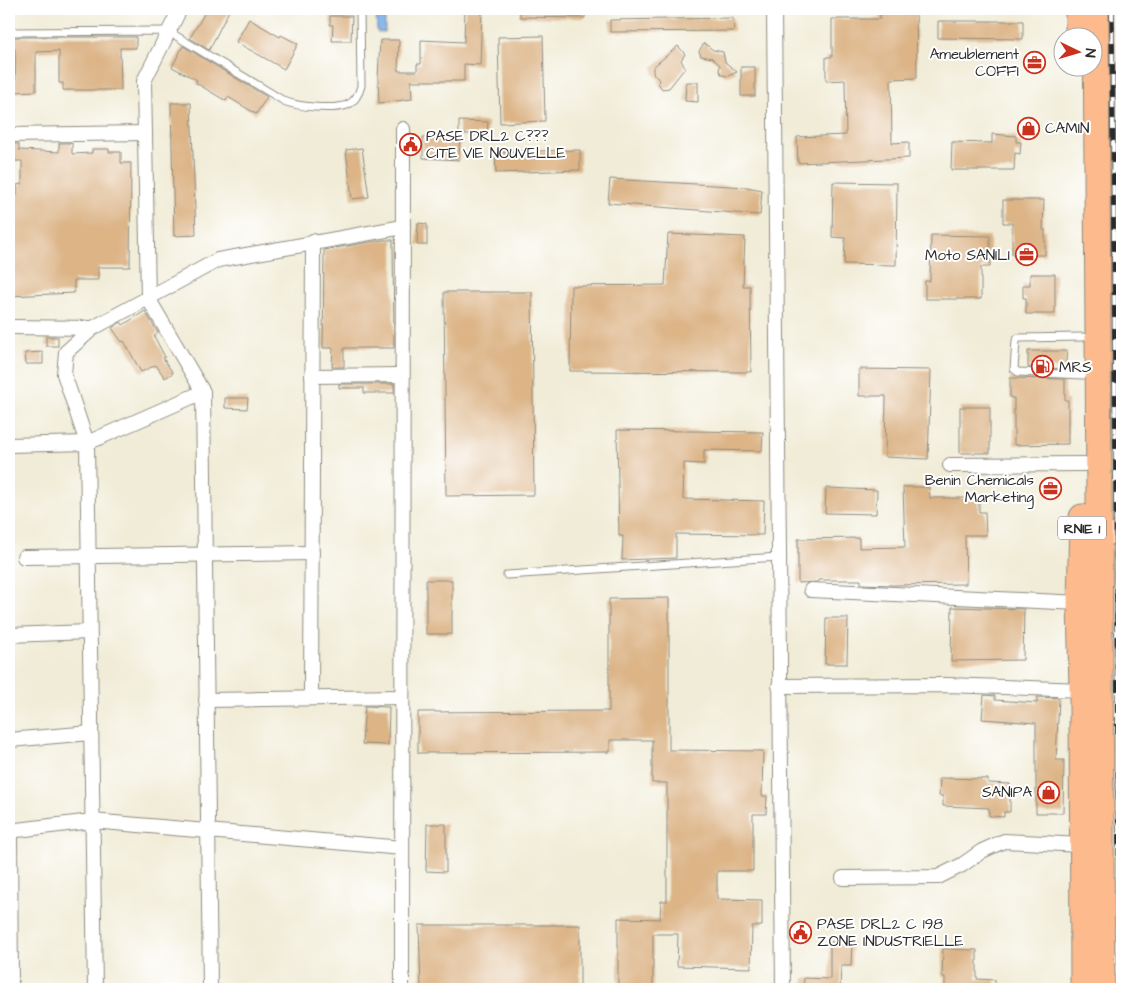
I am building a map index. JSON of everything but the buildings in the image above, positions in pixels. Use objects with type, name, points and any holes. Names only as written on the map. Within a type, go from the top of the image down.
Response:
[{"type":"highway","points":[[1078,9],[1078,28]]},
{"type":"highway","name":"RNIE 1","points":[[1096,9],[1102,989]]},
{"type":"highway","name":"RNIE 1","points":[[1078,78],[1084,464],[1080,603],[1083,989]]},
{"type":"street","points":[[180,9],[144,81],[148,298],[203,392],[210,989]]},
{"type":"street","points":[[774,9],[783,989]]},
{"type":"street","points":[[402,989],[403,129]]},
{"type":"street","points":[[9,136],[145,133]]},
{"type":"street","points":[[95,989],[87,443],[64,374],[63,362],[66,352],[93,328],[218,260],[313,241],[403,227]]},
{"type":"street","points":[[311,698],[313,241]]},
{"type":"street","points":[[9,327],[93,328]]},
{"type":"street","points":[[312,376],[402,375]]},
{"type":"street","points":[[9,445],[87,443],[203,392]]},
{"type":"street","points":[[950,465],[1084,464]]},
{"type":"street","points":[[1098,534],[1118,534],[1122,528]]},
{"type":"street","points":[[24,557],[312,553]]},
{"type":"street","points":[[811,590],[1080,603]]},
{"type":"street","points":[[9,635],[89,632]]},
{"type":"street","points":[[779,686],[947,685],[1082,690]]},
{"type":"street","points":[[206,700],[402,697]]},
{"type":"street","points":[[9,740],[91,733]]},
{"type":"street","points":[[11,989],[9,831],[92,821],[402,848]]},
{"type":"street","points":[[843,878],[938,878],[982,851],[1004,841],[1082,845]]},
{"type":"lane","points":[[9,32],[168,31],[284,101],[304,106],[345,106],[355,98],[361,86],[360,9]]},
{"type":"lane","points":[[1082,337],[1018,338],[1014,369],[1018,372],[1083,375]]},
{"type":"lane","points":[[507,575],[778,557]]},
{"type":"water","points":[[376,12],[385,12],[385,32],[377,32]]},
{"type":"railway","points":[[1112,9],[1120,989]]},
{"type":"place","name":"Ameublement COFFI","points":[[1035,63]]},
{"type":"place","name":"CAMIN","points":[[1029,128]]},
{"type":"place","name":"PASE DRL2 C??? CITE VIE NOUVELLE","points":[[410,145]]},
{"type":"place","name":"Moto SANILI","points":[[1026,255]]},
{"type":"place","name":"MRS","points":[[1043,367]]},
{"type":"place","name":"Benin Chemicals Marketing","points":[[1050,489]]},
{"type":"place","name":"SANIPA","points":[[1048,792]]},
{"type":"place","name":"PASE DRL2 C 198 ZONE INDUSTRIELLE","points":[[801,933]]}]
